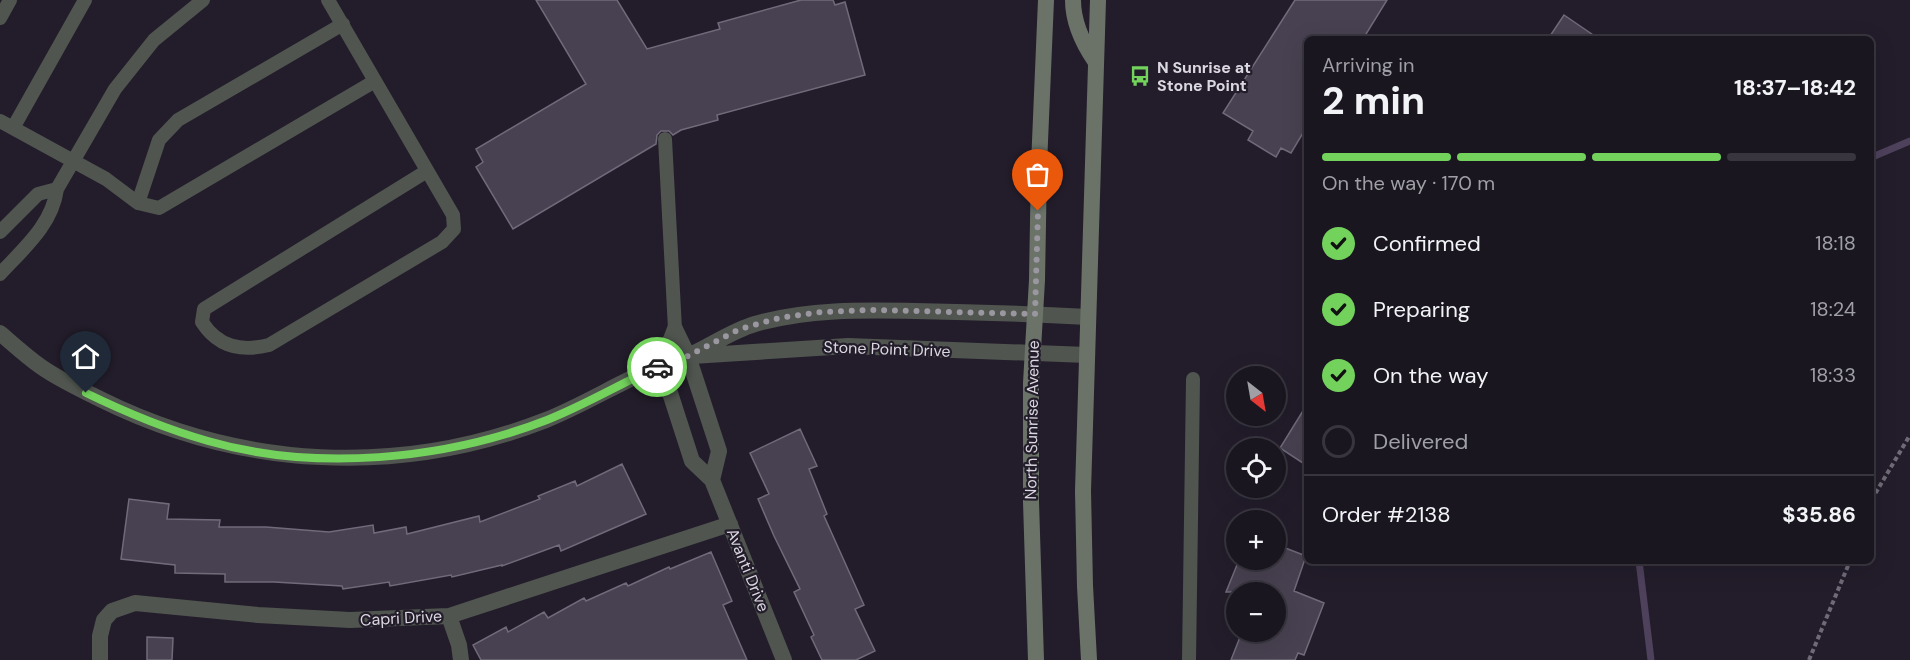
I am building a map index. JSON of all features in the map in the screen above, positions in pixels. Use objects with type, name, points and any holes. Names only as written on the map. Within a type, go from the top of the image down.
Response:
[{"type":"main road","name":"North Sunrise Avenue","points":[[1036,660],[1031,502],[1033,354],[1046,0]]},
{"type":"main road","points":[[1074,0],[1073,14],[1083,43],[1095,60]]},
{"type":"main road","points":[[1089,660],[1083,522],[1098,0]]},
{"type":"street","name":"Stone Point Drive","points":[[0,333],[40,366],[125,412],[209,441],[266,452],[324,458],[362,458],[406,454],[477,442],[546,420],[580,406],[661,365],[688,356],[729,334],[752,324],[779,318],[821,312],[872,310],[1088,317]]},
{"type":"street","points":[[675,329],[688,356],[719,451],[712,480]]},
{"type":"street","points":[[661,365],[675,329]]},
{"type":"street","name":"Stone Point Drive","points":[[688,356],[848,346],[1087,355]]},
{"type":"street","name":"Avanti Drive","points":[[661,365],[692,461],[712,480],[784,660]]},
{"type":"street","points":[[684,438],[712,429]]},
{"type":"street","name":"Capri Drive","points":[[100,660],[99,636],[104,620],[112,611],[135,603],[258,615],[350,620],[449,616],[730,524]]},
{"type":"street","points":[[449,616],[459,645],[461,660]]},
{"type":"lane","points":[[0,18],[10,0]]},
{"type":"lane","points":[[13,128],[85,0]]},
{"type":"lane","points":[[0,274],[42,228],[55,204],[57,189],[115,89],[154,40],[203,0]]},
{"type":"lane","points":[[328,0],[453,214],[454,229],[442,242],[269,345],[252,349],[236,347],[211,336],[202,322],[204,309],[427,171]]},
{"type":"lane","points":[[138,203],[159,140],[178,120],[343,24]]},
{"type":"lane","points":[[0,121],[106,179],[138,203],[159,208],[375,81]]},
{"type":"lane","points":[[665,139],[675,329]]},
{"type":"lane","points":[[0,232],[38,194],[57,189]]},
{"type":"lane","points":[[1189,660],[1193,378]]},
{"type":"path","points":[[1874,497],[1910,435]]},
{"type":"path","points":[[1809,660],[1850,564]]},
{"type":"building","points":[[536,0],[617,0],[647,49],[720,29],[718,23],[801,0],[833,0],[835,5],[845,2],[865,75],[717,115],[718,120],[681,130],[673,135],[669,131],[661,131],[657,135],[656,144],[513,229],[476,167],[483,162],[476,149],[586,84]]},
{"type":"building","points":[[1295,0],[1387,0],[1365,36],[1304,36],[1304,131],[1291,153],[1281,148],[1276,157],[1248,140],[1253,131],[1223,113]]},
{"type":"building","points":[[1564,15],[1595,36],[1550,36]]},
{"type":"building","points":[[1304,409],[1304,464],[1286,452],[1286,438]]},
{"type":"building","points":[[800,429],[817,466],[809,469],[827,514],[824,516],[864,605],[855,609],[875,651],[856,660],[822,660],[811,637],[814,635],[794,592],[800,589],[758,499],[769,494],[750,453]]},
{"type":"building","points":[[622,464],[646,514],[561,551],[559,545],[502,566],[452,577],[451,575],[390,586],[389,582],[343,589],[342,586],[225,582],[225,574],[175,573],[175,565],[121,559],[129,499],[169,504],[167,519],[220,520],[219,527],[266,527],[329,532],[373,525],[374,533],[406,527],[407,534],[479,516],[480,522],[540,499],[538,496],[575,481],[577,486]]},
{"type":"building","points":[[1286,548],[1304,555],[1294,591],[1324,603],[1304,655],[1298,653],[1295,660],[1231,660],[1238,642],[1286,642],[1286,582],[1230,582],[1235,570],[1286,570]]},
{"type":"building","points":[[711,552],[732,601],[723,605],[747,660],[481,660],[473,645],[506,627],[508,632],[544,612],[548,618],[584,598],[586,601],[626,583],[628,586],[669,567],[670,569]]},
{"type":"building","points":[[147,637],[173,638],[172,660],[147,660]]},
{"type":"waterway","points":[[1874,156],[1910,141]]},
{"type":"waterway","points":[[1639,564],[1651,660]]},
{"type":"way so far","points":[[657,367],[688,356],[752,324],[821,312],[981,311],[1035,314],[1038,211]]},
{"type":"place","name":"N Sunrise at Stone Point","points":[[1140,76]]},
{"type":"route","points":[[86,393],[125,412],[170,429],[238,448],[324,458],[362,458],[441,450],[518,430],[580,406],[657,367]]}]
